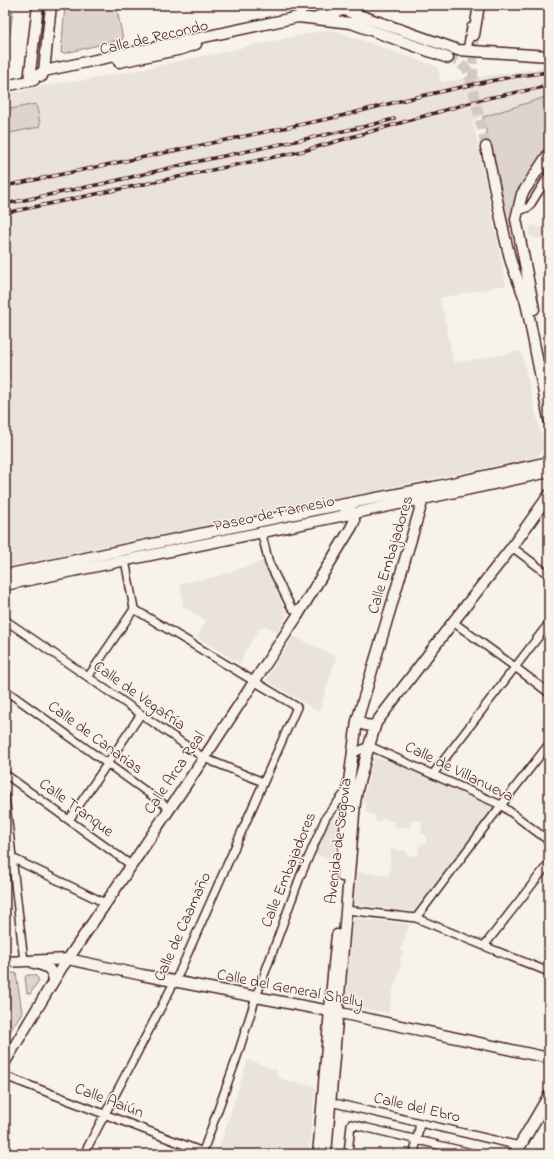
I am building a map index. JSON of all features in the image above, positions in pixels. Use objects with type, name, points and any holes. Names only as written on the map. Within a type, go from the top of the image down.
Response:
[{"type":"main road","points":[[29,81],[38,5]]},
{"type":"main road","points":[[43,75],[51,5]]},
{"type":"main road","points":[[330,5],[346,7],[458,50],[549,56]]},
{"type":"main road","points":[[474,35],[479,5]]},
{"type":"main road","name":"Calle de Recondo","points":[[43,75],[182,49],[201,43],[300,22],[346,7]]},
{"type":"main road","name":"Calle de Recondo","points":[[5,86],[29,81],[43,75],[298,17],[309,18]]},
{"type":"main road","points":[[309,18],[351,23],[448,58]]},
{"type":"main road","points":[[486,147],[506,244],[525,299],[549,387]]},
{"type":"main road","points":[[549,153],[522,194],[517,212],[517,225],[545,373],[549,419]]},
{"type":"main road","name":"Paseo de Farnesio","points":[[5,575],[340,505],[548,465]]},
{"type":"main road","name":"Paseo de Farnesio","points":[[5,585],[423,499],[548,465]]},
{"type":"main road","name":"Calle Embajadores","points":[[348,789],[356,720],[423,499],[425,494],[434,487]]},
{"type":"main road","name":"Avenida de Segovia","points":[[318,1154],[324,1082],[346,910],[355,802],[375,726],[453,622],[512,547],[549,494]]},
{"type":"main road","points":[[340,505],[349,508],[354,513]]},
{"type":"main road","name":"Calle Arca Real","points":[[5,1062],[62,967],[204,758],[302,609],[351,528],[354,522],[354,513]]},
{"type":"main road","points":[[356,720],[365,725],[375,726]]},
{"type":"main road","name":"Avenida de Segovia","points":[[326,1154],[330,1102],[339,909],[348,789]]},
{"type":"main road","name":"Calle del General Shelly","points":[[5,962],[68,959],[333,1012],[549,1058]]},
{"type":"main road","name":"Calle del General Shelly","points":[[24,961],[47,967],[50,969],[54,980]]},
{"type":"main road","points":[[518,1150],[549,1096]]},
{"type":"street","points":[[298,17],[305,5]]},
{"type":"street","points":[[305,5],[309,18]]},
{"type":"street","points":[[467,51],[474,5]]},
{"type":"street","points":[[517,212],[529,208],[549,175]]},
{"type":"street","points":[[261,532],[273,574],[293,609],[302,609]]},
{"type":"street","points":[[512,547],[549,575]]},
{"type":"street","points":[[88,677],[134,609],[125,560]]},
{"type":"street","points":[[134,609],[254,681]]},
{"type":"street","name":"Calle de Vegafría","points":[[5,620],[204,758],[263,782]]},
{"type":"street","points":[[453,622],[549,693]]},
{"type":"street","points":[[433,774],[549,622]]},
{"type":"street","name":"Calle de Caamaño","points":[[84,1154],[189,950],[297,707],[254,681]]},
{"type":"street","name":"Calle de Canarias","points":[[5,690],[169,808]]},
{"type":"street","points":[[69,820],[141,714]]},
{"type":"street","points":[[416,918],[549,744]]},
{"type":"street","points":[[352,754],[369,746]]},
{"type":"street","name":"Calle de Villanueva","points":[[369,746],[501,805],[549,841]]},
{"type":"street","name":"Calle Tranque","points":[[5,774],[131,865]]},
{"type":"street","name":"Calle Embajadores","points":[[202,1153],[236,1060],[256,997],[300,877],[326,817],[348,789]]},
{"type":"street","points":[[5,796],[24,961]]},
{"type":"street","points":[[12,858],[105,903]]},
{"type":"street","points":[[484,946],[549,863]]},
{"type":"street","points":[[346,910],[416,918],[484,946],[548,969]]},
{"type":"street","name":"Calle Aaiún","points":[[5,1076],[202,1153]]},
{"type":"street","points":[[324,1082],[326,1098],[330,1102]]},
{"type":"street","name":"Calle del Ebro","points":[[330,1102],[420,1123],[518,1150]]},
{"type":"street","points":[[414,1154],[420,1123]]},
{"type":"street","points":[[348,1154],[351,1124],[476,1154]]},
{"type":"shaded area","points":[[65,5],[116,5],[123,39],[61,53]]},
{"type":"shaded area","points":[[13,11],[10,33],[5,35],[5,18]]},
{"type":"shaded area","points":[[333,30],[438,67],[441,82],[549,67],[549,96],[473,120],[506,285],[440,298],[454,363],[521,351],[544,447],[538,457],[5,567],[5,95],[37,87],[80,81],[315,32]]},
{"type":"shaded area","points":[[549,96],[549,147],[518,191],[514,214],[514,226],[507,227],[483,117]]},
{"type":"shaded area","points":[[36,104],[40,123],[39,127],[5,134],[5,110]]},
{"type":"shaded area","points":[[531,225],[549,230],[549,241],[528,235]]},
{"type":"shaded area","points":[[263,561],[287,615],[277,632],[264,625],[262,628],[261,627],[242,656],[244,657],[240,664],[197,637],[206,621],[183,606],[180,584],[218,576]]},
{"type":"shaded area","points":[[293,636],[336,657],[319,712],[266,680]]},
{"type":"shaded area","points":[[374,757],[395,763],[495,807],[415,912],[354,904],[357,872],[389,875],[391,849],[407,851],[407,855],[418,856],[420,844],[424,844],[426,842],[426,836],[421,833],[422,821],[412,820],[411,828],[393,826],[394,821],[381,819],[380,822],[375,821],[376,815],[365,812],[367,804],[363,803]]},
{"type":"shaded area","points":[[330,816],[338,822],[334,859],[313,854]]},
{"type":"shaded area","points":[[5,865],[10,909],[5,909]]},
{"type":"shaded area","points":[[353,918],[410,924],[400,950],[403,952],[400,961],[402,962],[393,990],[388,1013],[346,1005]]},
{"type":"shaded area","points":[[5,973],[16,973],[22,1012],[5,1040]]},
{"type":"shaded area","points":[[27,975],[35,975],[39,980],[30,994],[27,993],[25,977]]},
{"type":"shaded area","points":[[248,1060],[277,1070],[275,1075],[284,1080],[315,1086],[309,1154],[217,1154]]},
{"type":"tunnel","points":[[473,79],[474,35]]},
{"type":"tunnel","points":[[448,58],[458,61],[468,71],[486,147]]},
{"type":"railway","points":[[5,186],[337,117],[475,84],[549,72]]},
{"type":"railway","points":[[5,213],[303,151],[488,98],[549,86]]},
{"type":"railway","points":[[5,204],[394,119]]}]
